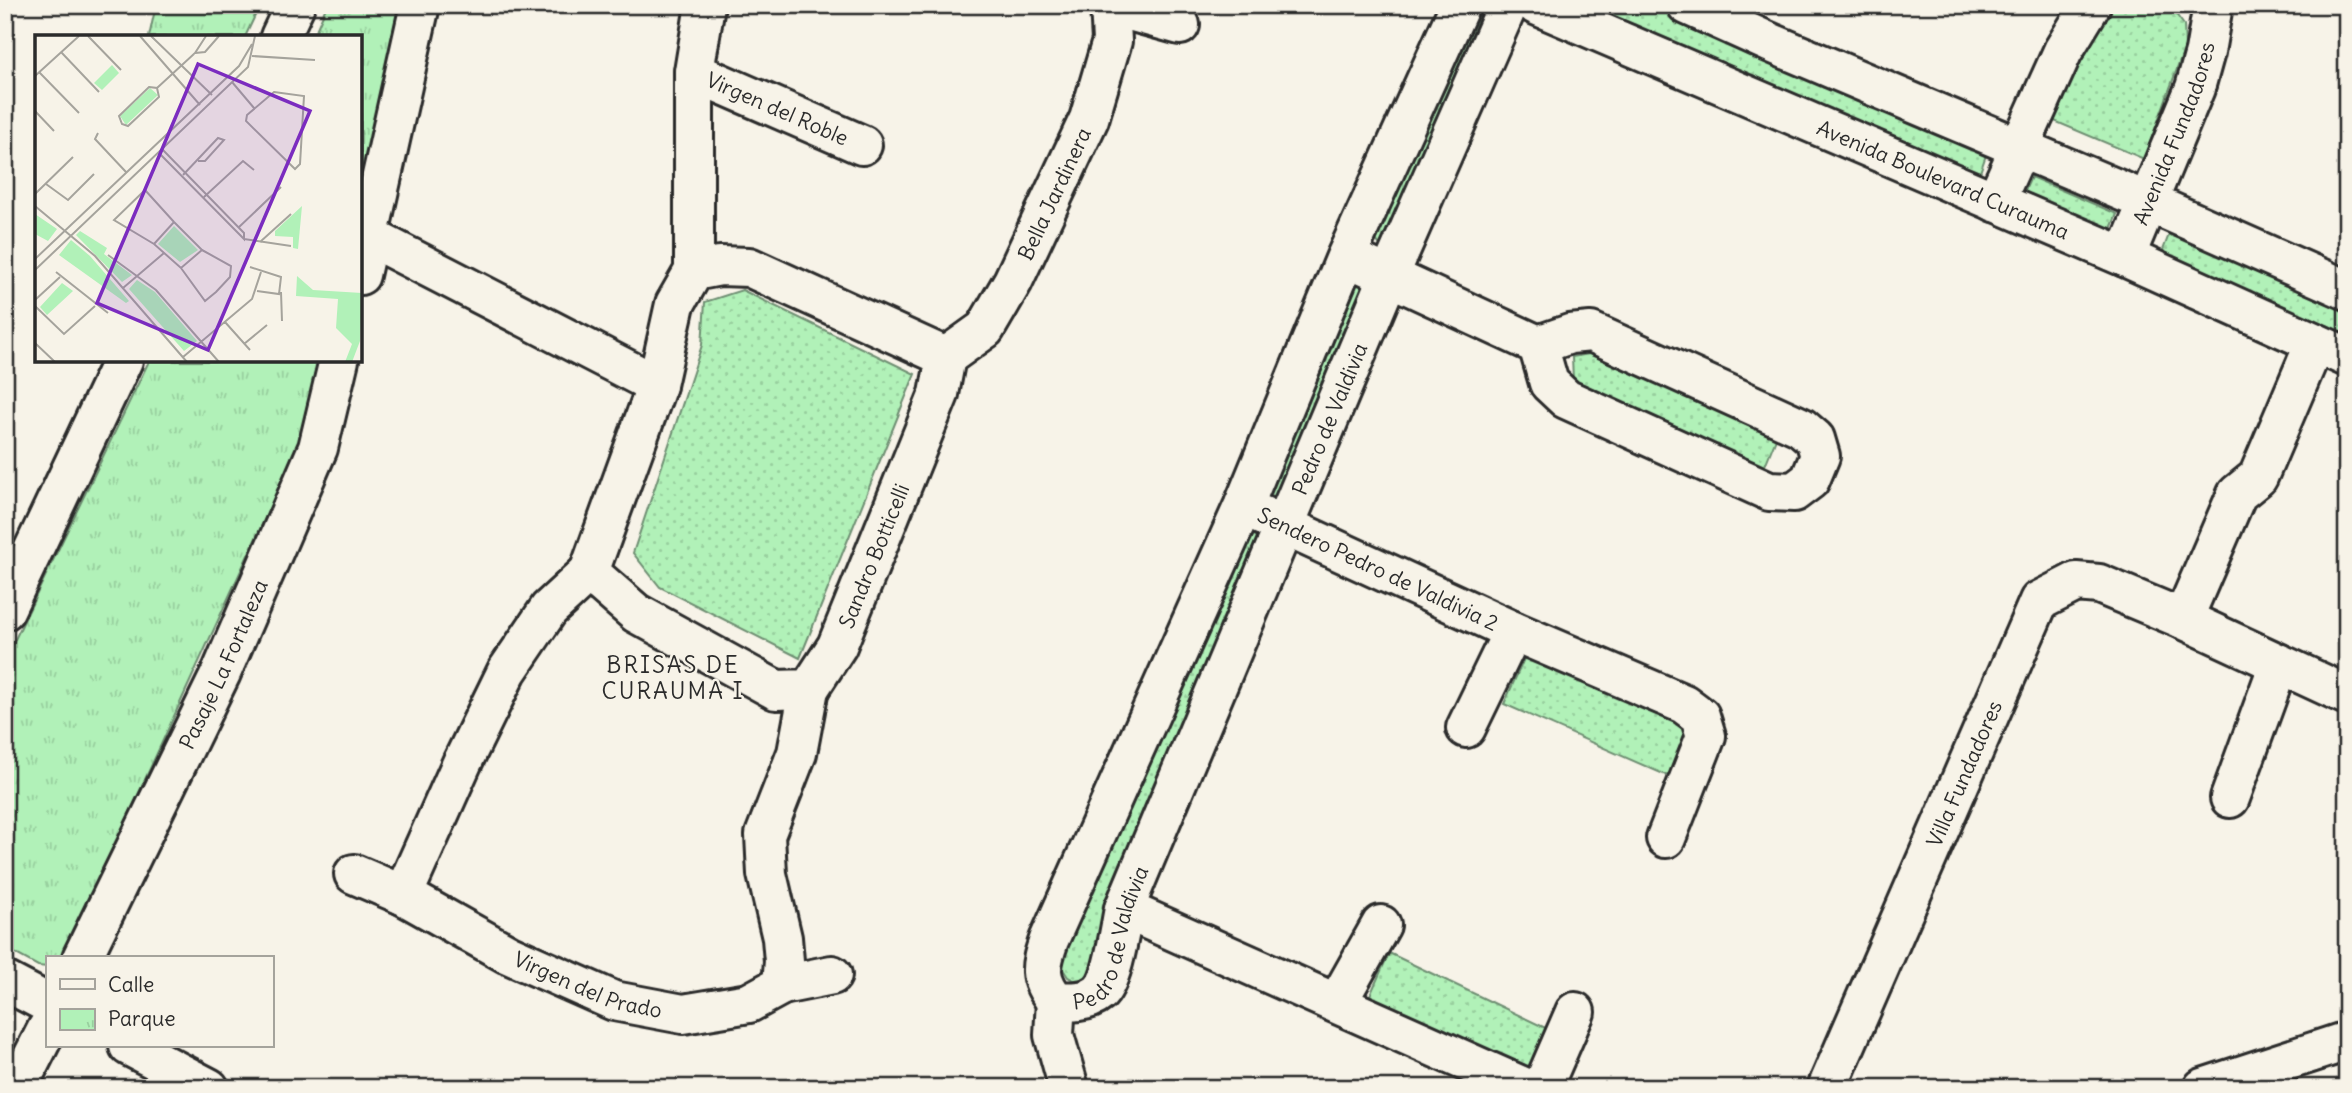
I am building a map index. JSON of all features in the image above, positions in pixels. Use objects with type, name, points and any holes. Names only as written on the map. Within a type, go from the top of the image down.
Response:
[{"type":"street","points":[[281,35],[295,5]]},
{"type":"street","points":[[362,259],[365,234],[420,5]]},
{"type":"street","points":[[403,895],[507,671],[549,609],[589,572],[657,385],[675,304],[694,271],[694,72],[705,5]]},
{"type":"street","name":"Bella Jardinera","points":[[946,358],[985,329],[1013,281],[1090,119],[1112,41],[1110,5],[1180,25]]},
{"type":"street","name":"Pedro de Valdivia","points":[[1460,5],[1346,257],[1243,507],[1049,940],[1041,968],[1043,981],[1056,1001],[1087,1000],[1100,992],[1107,979],[1125,909],[1389,276],[1508,5]]},
{"type":"street","name":"Avenida Boulevard Curauma","points":[[1536,5],[2125,257],[2318,344]]},
{"type":"street","points":[[1687,5],[2347,290]]},
{"type":"street","points":[[1995,202],[2063,51],[2091,5]]},
{"type":"street","name":"Avenida Fundadores","points":[[2125,257],[2195,88],[2204,52],[2208,9]]},
{"type":"street","name":"Virgen del Roble","points":[[694,72],[862,145]]},
{"type":"street","points":[[365,234],[657,385]]},
{"type":"street","points":[[1346,257],[1538,345],[1570,334],[1591,332],[1801,427],[1815,439],[1820,456],[1810,480],[1794,492],[1769,491],[1566,399],[1549,383],[1538,345]]},
{"type":"street","points":[[694,271],[720,266],[749,267],[946,358]]},
{"type":"street","points":[[2183,618],[2237,494],[2234,467],[2318,344]]},
{"type":"street","name":"Sandro Botticelli","points":[[809,689],[838,646],[939,394],[946,358]]},
{"type":"street","points":[[5,610],[122,362]]},
{"type":"street","name":"Pasaje La Fortaleza","points":[[83,956],[227,661],[318,448],[339,362]]},
{"type":"street","name":"Sendero Pedro de Valdivia 2","points":[[1243,507],[1513,631],[1684,704],[1700,716],[1706,736],[1665,838]]},
{"type":"street","points":[[589,572],[636,613],[776,691],[809,689],[797,753],[765,835],[767,874],[782,938],[782,985]]},
{"type":"street","name":"Villa Fundadores","points":[[1827,1088],[2039,601],[2076,582],[2099,584],[2183,618],[2347,695]]},
{"type":"street","name":"Sendero Pedro de Valdivia 2","points":[[1466,728],[1513,631]]},
{"type":"street","points":[[2230,798],[2279,664]]},
{"type":"street","name":"Virgen del Prado","points":[[354,874],[403,895],[508,954],[614,1001],[682,1014],[749,1003],[782,985],[832,975]]},
{"type":"street","points":[[1125,909],[1526,1088]]},
{"type":"street","points":[[1337,1003],[1381,925]]},
{"type":"street","points":[[5,981],[46,1002]]},
{"type":"street","points":[[1056,1001],[1055,1035],[1069,1088]]},
{"type":"street","points":[[1542,1088],[1575,1012]]},
{"type":"street","points":[[17,1088],[46,1031]]},
{"type":"street","points":[[2203,1088],[2347,1041]]},
{"type":"street","points":[[133,1048],[209,1088]]},
{"type":"green space","points":[[156,5],[260,5],[246,35],[149,35]]},
{"type":"green space","points":[[327,5],[404,5],[362,184],[362,35],[314,35]]},
{"type":"green space","points":[[1474,5],[1487,5],[1495,9],[1384,245],[1379,244],[1374,237]]},
{"type":"green space","points":[[1578,5],[1650,5],[1987,152],[1977,181]]},
{"type":"green space","points":[[2112,5],[2169,5],[2184,25],[2185,47],[2144,159],[2052,120],[2094,26]]},
{"type":"green space","points":[[2031,177],[2117,214],[2108,236],[2021,199]]},
{"type":"green space","points":[[2170,232],[2347,307],[2347,338],[2160,258]]},
{"type":"green space","points":[[1355,277],[1371,277],[1277,498],[1268,493]]},
{"type":"green space","points":[[742,290],[915,374],[800,658],[660,587],[633,553],[702,345],[705,302]]},
{"type":"green space","points":[[1601,352],[1778,433],[1762,473],[1573,380],[1572,357]]},
{"type":"green space","points":[[149,362],[321,362],[299,444],[64,956],[46,956],[46,967],[38,966],[5,948],[5,660]]},
{"type":"green space","points":[[1246,528],[1264,529],[1095,975],[1079,983],[1068,977],[1059,963]]},
{"type":"green space","points":[[1526,654],[1692,727],[1670,777],[1504,704]]},
{"type":"green space","points":[[1389,953],[1554,1032],[1529,1076],[1367,1002]]},
{"type":"district","name":"BRISAS DE CURAUMA I","points":[[673,677]]}]
